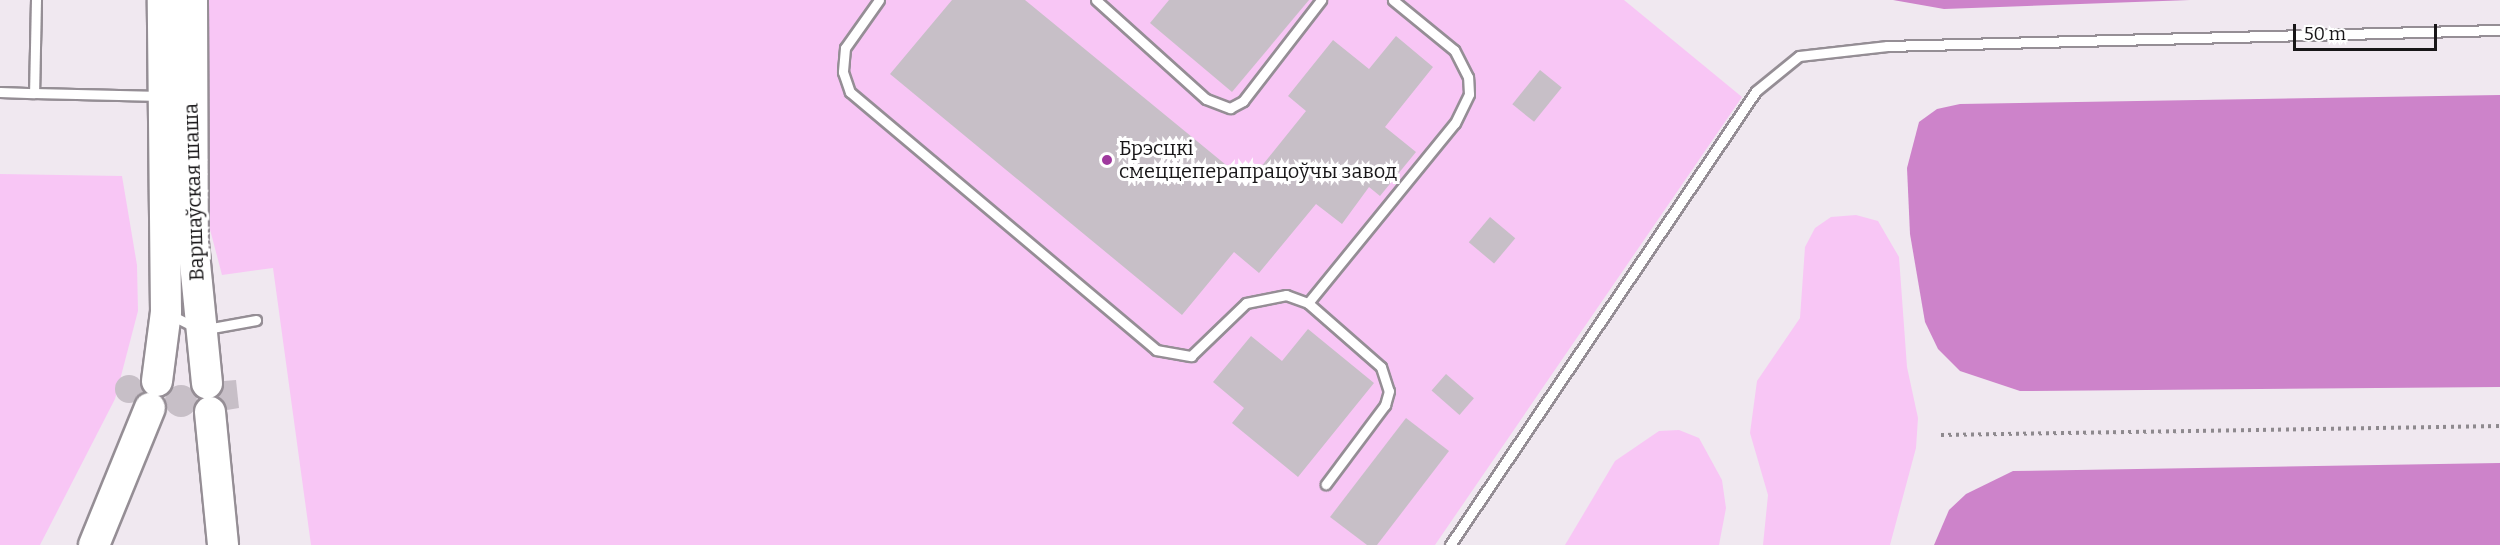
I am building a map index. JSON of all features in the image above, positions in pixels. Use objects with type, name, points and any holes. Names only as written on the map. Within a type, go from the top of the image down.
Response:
[{"type":"highway","name":"Варшаўская шаша","points":[[94,545],[153,395],[166,312],[163,0]]},
{"type":"highway","name":"Варшаўская шаша","points":[[192,0],[193,243],[223,545]]},
{"type":"lane","points":[[34,93],[36,0]]},
{"type":"lane","points":[[879,0],[845,48],[843,72],[850,92],[1156,350],[1191,356],[1246,303],[1259,298],[1286,295],[1308,303],[1381,367],[1389,391],[1379,414],[1326,484]]},
{"type":"lane","points":[[1096,0],[1206,99],[1230,108],[1243,101],[1322,0]]},
{"type":"lane","points":[[1308,303],[1455,123],[1468,94],[1468,77],[1454,50],[1394,0]]},
{"type":"lane","points":[[1450,545],[1756,92],[1799,56],[1887,46],[2500,30]]},
{"type":"lane","points":[[0,92],[163,96]]},
{"type":"lane","points":[[166,312],[201,330],[256,320]]},
{"type":"path","points":[[1941,435],[2500,426]]},
{"type":"shaded area","points":[[205,0],[1624,0],[1742,97],[1435,545],[311,545],[273,268],[222,275],[207,218]]},
{"type":"shaded area","points":[[1893,0],[2190,0],[1944,9]]},
{"type":"shaded area","points":[[2500,95],[2500,387],[2020,391],[1960,371],[1938,349],[1925,322],[1910,234],[1907,168],[1919,122],[1937,109],[1960,104]]},
{"type":"shaded area","points":[[0,174],[122,176],[137,265],[138,311],[115,399],[40,545],[0,545]]},
{"type":"shaded area","points":[[1856,215],[1878,221],[1899,257],[1907,367],[1918,418],[1916,448],[1890,545],[1763,545],[1768,495],[1750,433],[1757,381],[1800,318],[1805,247],[1815,228],[1831,217]]},
{"type":"shaded area","points":[[1679,430],[1699,438],[1722,480],[1726,508],[1719,545],[1565,545],[1615,461],[1659,431]]},
{"type":"shaded area","points":[[2500,463],[2500,545],[1934,545],[1949,510],[1966,494],[2013,471]]},
{"type":"building","name":"Брэсцкі смеццеперапрацоўчы завод","points":[[952,0],[1025,0],[1248,183],[1306,111],[1288,96],[1333,40],[1369,69],[1396,36],[1433,67],[1385,127],[1416,152],[1380,196],[1369,187],[1342,224],[1316,204],[1259,273],[1234,252],[1182,315],[890,74]]},
{"type":"building","points":[[1169,0],[1309,0],[1232,92],[1150,23]]},
{"type":"building","points":[[1540,70],[1562,88],[1534,122],[1512,104]]},
{"type":"building","points":[[1490,217],[1515,238],[1494,263],[1469,242]]},
{"type":"building","points":[[1308,329],[1374,383],[1298,477],[1232,423],[1244,408],[1213,382],[1251,336],[1282,361]]},
{"type":"building","points":[[1446,374],[1474,398],[1459,415],[1432,391]]},
{"type":"building","points":[[129,375],[139,379],[143,389],[139,399],[129,403],[119,399],[115,389],[119,379]]},
{"type":"building","points":[[236,380],[239,408],[227,410],[218,397],[224,381]]},
{"type":"building","points":[[181,385],[192,390],[197,401],[192,412],[181,417],[170,412],[165,401],[170,390]]},
{"type":"building","points":[[1406,418],[1449,451],[1377,545],[1367,545],[1330,517]]},
{"type":"place","name":"Брэсцкі смеццеперапрацоўчы завод","points":[[1107,160]]}]
